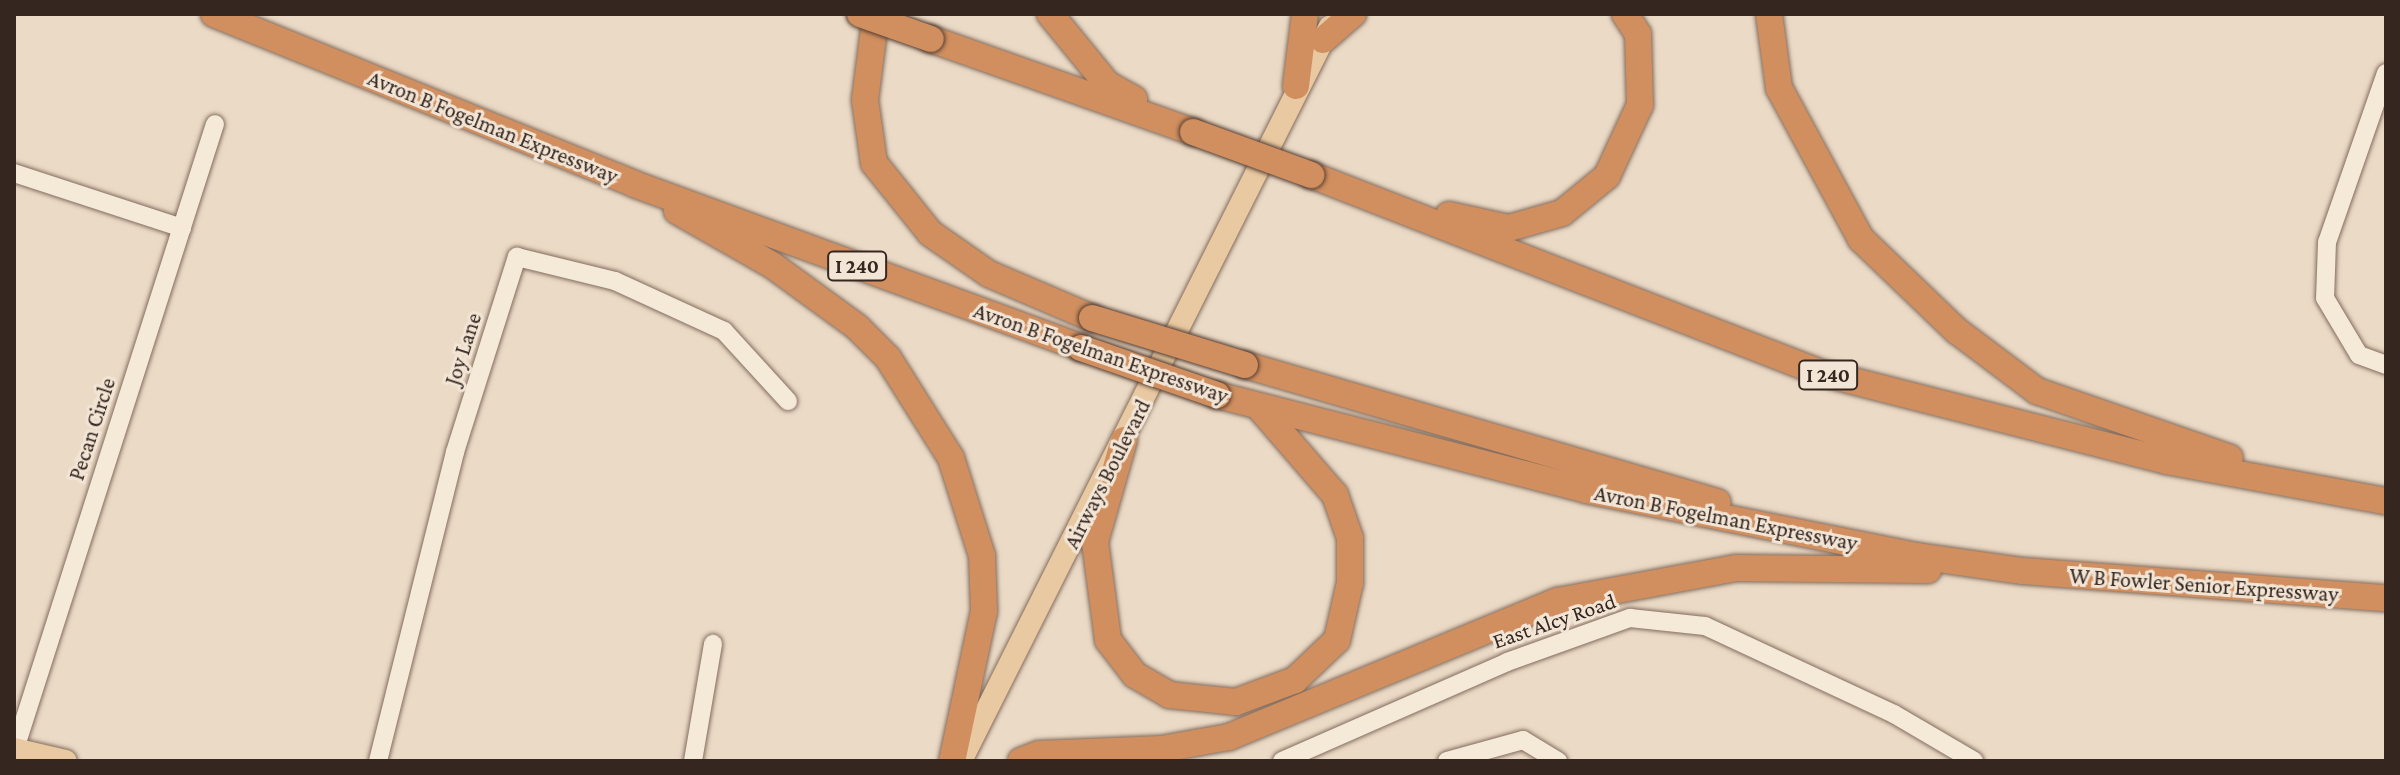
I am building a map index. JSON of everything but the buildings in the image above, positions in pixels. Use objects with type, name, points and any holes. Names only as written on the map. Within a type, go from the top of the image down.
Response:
[{"type":"highway","name":"Avron B Fogelman Expressway","points":[[214,14],[634,184],[1217,395],[1586,490],[1815,535],[2023,571]]},
{"type":"highway","name":"I 240","points":[[860,14],[1311,175],[1818,372],[2167,461],[2377,500]]},
{"type":"highway","points":[[876,14],[865,100],[874,163],[930,233],[989,274],[1092,318],[1695,494],[1815,535]]},
{"type":"highway","points":[[1050,14],[1107,84],[1193,132]]},
{"type":"highway","points":[[1296,86],[1305,14]]},
{"type":"highway","points":[[1323,40],[1353,14]]},
{"type":"highway","points":[[1370,198],[1509,228],[1562,213],[1607,176],[1640,105],[1638,34],[1625,14]]},
{"type":"highway","points":[[1769,14],[1779,88],[1861,239],[1957,331],[2037,391],[2181,443],[2377,500]]},
{"type":"highway","points":[[634,184],[823,299],[888,358],[927,412],[968,500],[982,556],[984,611],[952,761]]},
{"type":"highway","points":[[1124,440],[1095,542],[1108,640],[1135,675],[1169,695],[1236,702],[1295,680],[1337,640],[1350,583],[1350,538],[1335,495],[1260,408]]},
{"type":"highway","points":[[1021,761],[1080,749],[1162,749],[1229,737],[1558,601],[1736,568],[2023,571]]},
{"type":"highway","name":"W B Fowler Senior Expressway","points":[[2023,571],[2386,598]]},
{"type":"main road","name":"Airways Boulevard","points":[[961,761],[1124,440],[1296,86],[1336,14]]},
{"type":"main road","points":[[14,749],[66,761]]},
{"type":"street","points":[[2386,73],[2327,242],[2325,298],[2359,355],[2386,365]]},
{"type":"street","name":"Pecan Circle","points":[[14,749],[215,124]]},
{"type":"street","points":[[14,173],[182,228]]},
{"type":"street","name":"Joy Lane","points":[[378,761],[455,452],[517,257],[615,281],[724,331],[788,401]]},
{"type":"street","name":"East Alcy Road","points":[[1282,761],[1507,662],[1630,618],[1705,626],[1894,714],[1974,761]]},
{"type":"street","points":[[693,761],[713,644]]},
{"type":"street","points":[[1447,761],[1523,740],[1558,761]]}]
